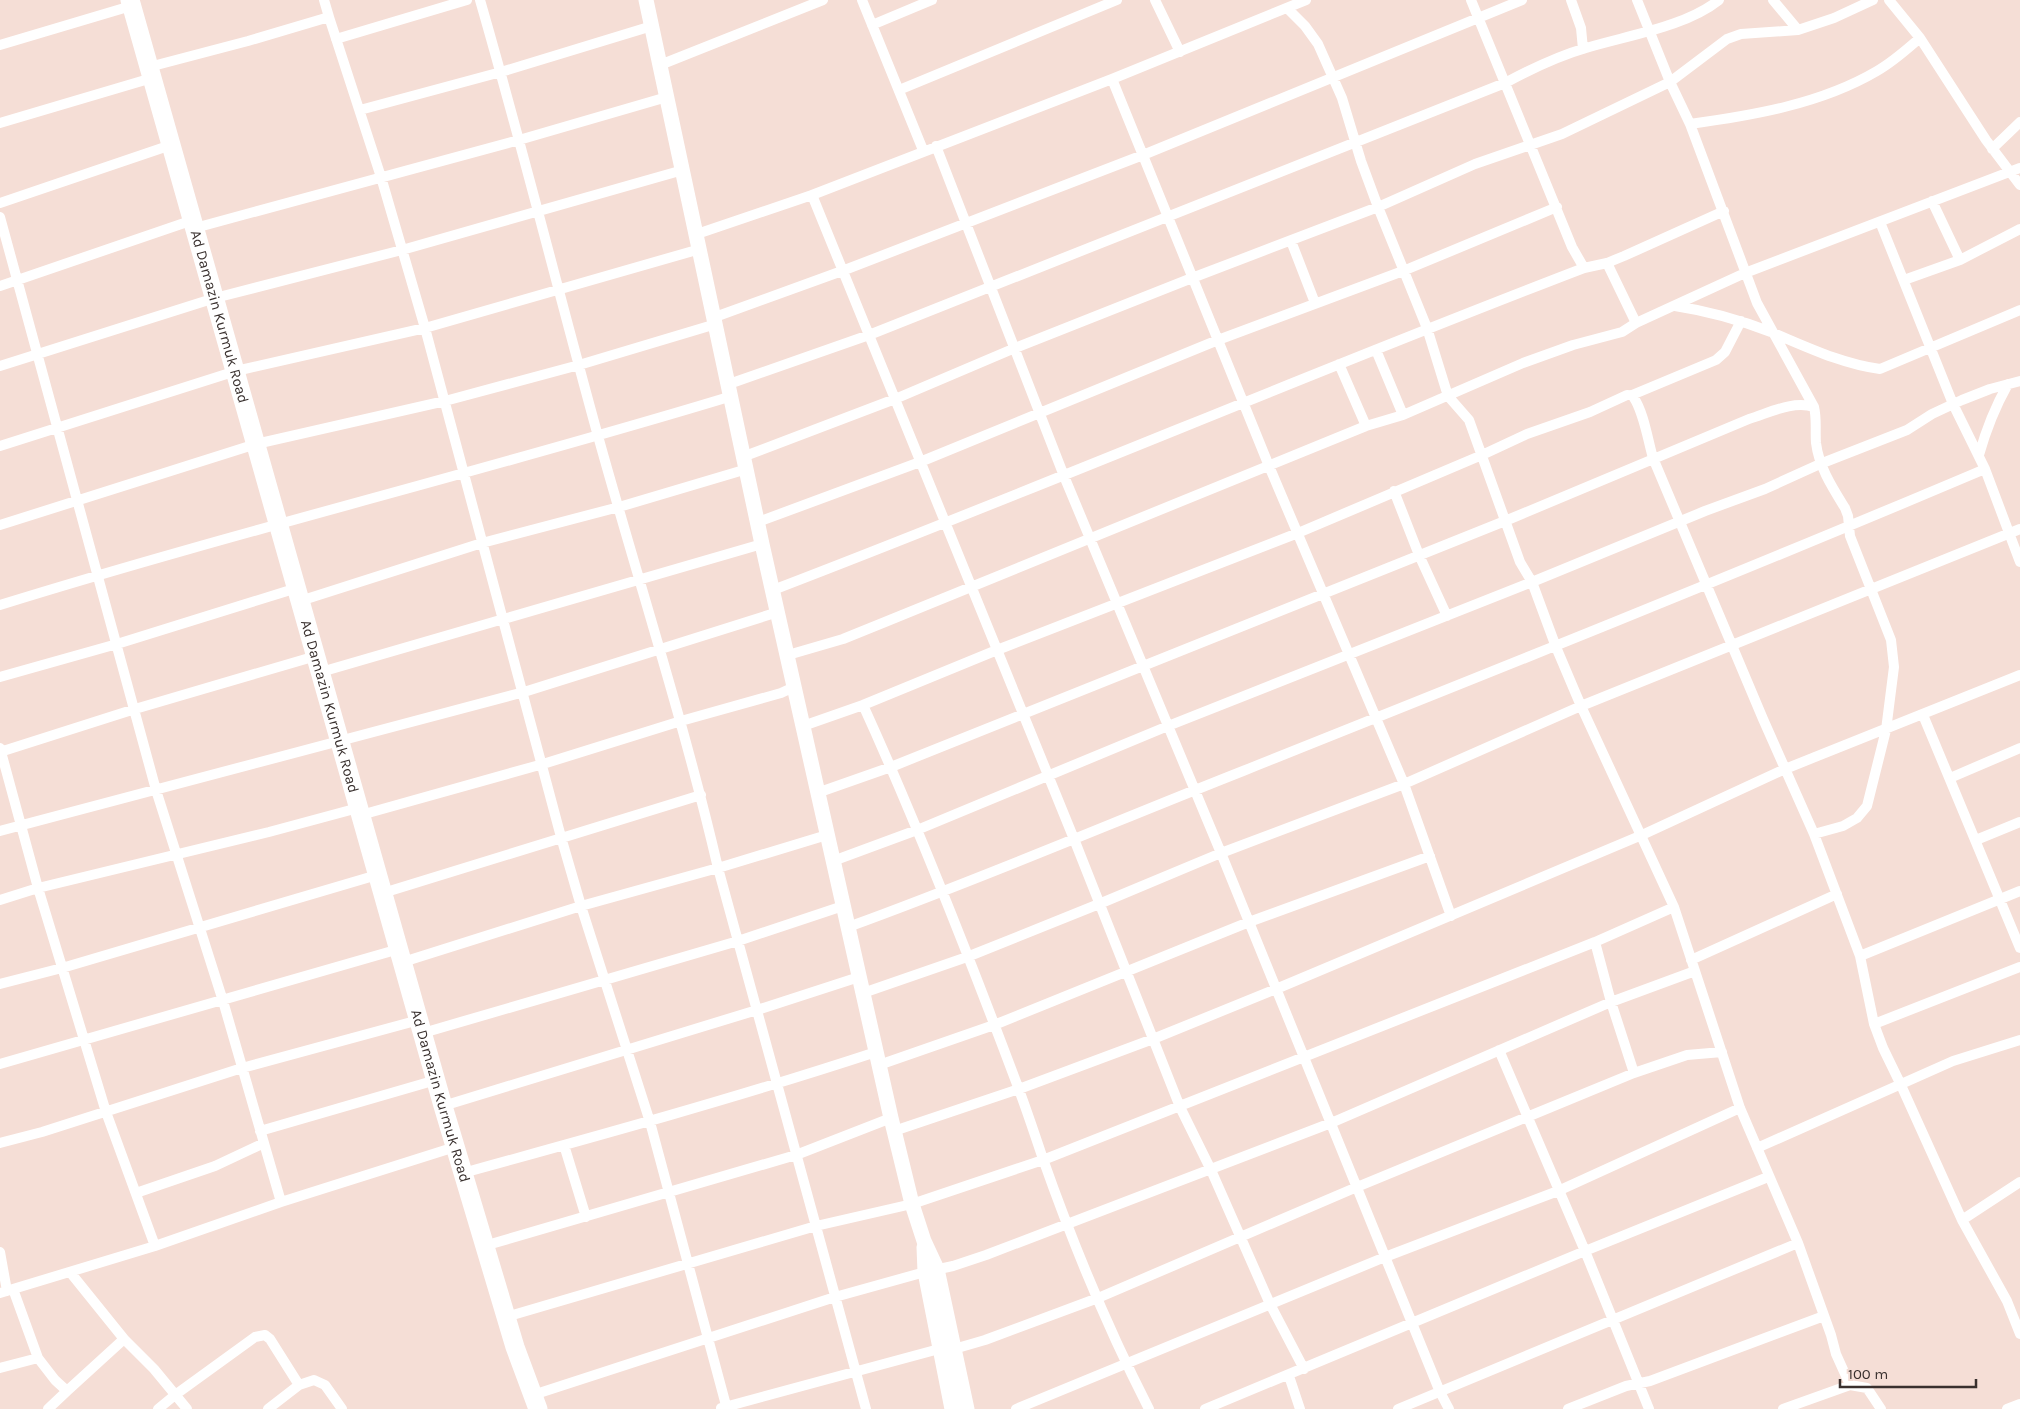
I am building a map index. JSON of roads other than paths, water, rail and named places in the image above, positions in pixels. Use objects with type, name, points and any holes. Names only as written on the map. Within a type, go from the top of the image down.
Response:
[{"type":"highway","name":"Ad Damazin Kurmuk Road","points":[[130,3],[280,525],[298,595],[462,1173],[506,1317],[535,1402]]},
{"type":"street","points":[[324,0],[381,177],[425,328],[502,620],[524,692],[561,837],[650,1122],[708,1338],[724,1408],[856,1371],[985,1340],[1098,1298],[1526,1117],[1634,1074],[1687,1055],[1722,1052]]},
{"type":"street","points":[[336,38],[467,0]]},
{"type":"street","points":[[480,0],[598,436],[682,721],[718,868],[776,1085],[866,1409]]},
{"type":"street","points":[[646,0],[817,793],[892,1125],[931,1270],[946,1349],[952,1409]]},
{"type":"street","points":[[660,65],[824,0]]},
{"type":"street","points":[[862,0],[923,150]]},
{"type":"street","points":[[872,25],[932,0]]},
{"type":"street","points":[[899,90],[1117,0]]},
{"type":"street","points":[[1155,0],[1180,52]]},
{"type":"street","points":[[697,234],[812,195],[923,150],[1112,79],[1306,0]]},
{"type":"street","points":[[1471,0],[1480,18],[1572,247],[1584,268]]},
{"type":"street","points":[[0,525],[256,444],[445,401],[579,365],[715,320],[1143,155],[1522,0]]},
{"type":"street","points":[[1571,0],[1581,28],[1584,49]]},
{"type":"street","points":[[1637,0],[1670,82],[1690,124],[1724,211],[1745,273],[1772,333],[1814,407],[1816,445],[1820,464],[1845,508],[1850,536],[1871,587],[1893,652],[1894,667],[1886,730],[1867,806],[1857,818],[1843,826],[1814,834]]},
{"type":"street","points":[[0,606],[99,575],[598,436],[730,390],[1505,82],[1541,64],[1696,15],[1720,0]]},
{"type":"street","points":[[1773,0],[1798,30]]},
{"type":"street","points":[[0,677],[618,507],[746,462],[1014,348],[1378,207],[1475,164],[1531,145],[1589,122],[1670,82],[1727,39],[1741,34],[1798,30],[1834,18],[1873,0]]},
{"type":"street","points":[[1889,0],[1920,38],[1992,149],[2020,185]]},
{"type":"street","points":[[0,45],[130,3]]},
{"type":"street","points":[[1287,8],[1305,26],[1318,44],[1356,141],[1378,207],[1427,328],[1448,396],[1469,420],[1520,562],[1532,582],[1556,647],[1581,706],[1674,907],[1740,1108],[1768,1177],[1798,1243],[1836,1354],[1850,1385]]},
{"type":"street","points":[[0,123],[150,72],[329,17]]},
{"type":"street","points":[[360,110],[501,72],[652,26]]},
{"type":"street","points":[[1690,124],[1776,110],[1833,91],[1876,72],[1896,59],[1920,38]]},
{"type":"street","points":[[1112,79],[1269,466],[1404,784],[1451,916]]},
{"type":"street","points":[[0,286],[194,224],[519,140],[667,97]]},
{"type":"street","points":[[1992,149],[2020,122]]},
{"type":"street","points":[[0,203],[172,145]]},
{"type":"street","points":[[936,146],[1064,476],[1221,853],[1440,1392],[1449,1409]]},
{"type":"street","points":[[788,655],[843,639],[1366,426],[1403,415],[1548,354],[1572,345],[1622,332],[1636,323],[1745,273],[2020,168]]},
{"type":"street","points":[[0,366],[215,298],[402,250],[683,170]]},
{"type":"street","points":[[812,195],[1074,839],[1180,1107],[1270,1304],[1304,1369]]},
{"type":"street","points":[[1932,201],[1960,260]]},
{"type":"street","points":[[758,522],[920,462],[1218,340],[1403,271],[1557,207]]},
{"type":"street","points":[[773,590],[946,524],[1427,328],[1584,268],[1607,263],[1724,211]]},
{"type":"street","points":[[0,217],[156,790],[223,1001],[281,1202]]},
{"type":"street","points":[[1880,222],[1953,404],[1985,469],[2020,562]]},
{"type":"street","points":[[1904,280],[1960,260],[2020,229]]},
{"type":"street","points":[[1291,241],[1315,303]]},
{"type":"street","points":[[0,446],[236,371],[425,328],[700,249]]},
{"type":"street","points":[[1607,263],[1636,323]]},
{"type":"street","points":[[1674,306],[1706,311],[1741,321],[1818,352],[1863,367],[1880,369],[1896,364],[2020,310]]},
{"type":"street","points":[[803,726],[863,705],[997,650],[1298,533],[1527,434],[1590,412],[1627,395],[1632,396],[1716,360],[1725,352],[1741,321]]},
{"type":"street","points":[[1376,350],[1403,415]]},
{"type":"street","points":[[1339,364],[1366,426]]},
{"type":"street","points":[[833,861],[917,830],[1168,726],[1532,582],[1680,521],[1765,489],[1820,464],[1907,430],[1953,404],[2020,381]]},
{"type":"street","points":[[1979,455],[1986,429],[1997,403],[2008,384]]},
{"type":"street","points":[[1632,396],[1635,399],[1641,416],[1653,458],[1814,834],[1860,956],[1874,1024],[1882,1048],[1900,1083],[1962,1220],[2007,1301],[2020,1334]]},
{"type":"street","points":[[817,793],[891,767],[1505,521],[1749,419],[1791,406],[1805,404],[1814,407]]},
{"type":"street","points":[[848,926],[942,893],[1194,790],[1556,647],[1985,469]]},
{"type":"street","points":[[1394,491],[1419,555],[1447,616]]},
{"type":"street","points":[[863,993],[967,956],[1221,853],[1404,784],[1581,706],[2020,528]]},
{"type":"street","points":[[155,1246],[106,1112],[38,888],[0,750],[134,709],[502,620],[762,544]]},
{"type":"street","points":[[0,831],[524,692],[778,612]]},
{"type":"street","points":[[484,1246],[1019,1089],[1153,1039],[1276,989],[1642,835],[1785,769],[2020,675]]},
{"type":"street","points":[[0,900],[38,888],[359,811],[543,764],[781,693],[794,687]]},
{"type":"street","points":[[863,705],[891,767],[967,956],[1019,1089],[1043,1160],[1098,1298],[1126,1364],[1149,1409]]},
{"type":"street","points":[[1923,715],[2020,948]]},
{"type":"street","points":[[1950,778],[2020,748]]},
{"type":"street","points":[[383,893],[701,795]]},
{"type":"street","points":[[1976,840],[2020,822]]},
{"type":"street","points":[[0,1064],[223,1001],[401,956],[718,868],[827,835]]},
{"type":"street","points":[[462,1173],[994,1025],[1249,922],[1430,856]]},
{"type":"street","points":[[0,984],[62,968],[377,874]]},
{"type":"street","points":[[1860,956],[2020,891]]},
{"type":"street","points":[[535,1402],[708,1338],[835,1297],[970,1261],[1331,1123],[1693,966],[1837,894]]},
{"type":"street","points":[[0,1143],[106,1112],[242,1068],[421,1027],[605,979],[738,941],[843,906]]},
{"type":"street","points":[[506,1317],[816,1226],[912,1204],[1043,1160],[1595,942],[1674,907]]},
{"type":"street","points":[[1595,942],[1611,1002],[1634,1074]]},
{"type":"street","points":[[1874,1024],[2020,967]]},
{"type":"street","points":[[443,1106],[757,1010],[859,976]]},
{"type":"street","points":[[1757,1148],[1953,1061],[2020,1040]]},
{"type":"street","points":[[1499,1050],[1526,1117],[1585,1251],[1649,1409]]},
{"type":"street","points":[[260,1131],[436,1080]]},
{"type":"street","points":[[1016,1409],[1385,1257],[1558,1191],[1740,1108]]},
{"type":"street","points":[[136,1193],[214,1166],[264,1143]]},
{"type":"street","points":[[564,1145],[586,1217]]},
{"type":"street","points":[[7,1291],[155,1246],[281,1202],[455,1147]]},
{"type":"street","points":[[1205,1409],[1768,1177]]},
{"type":"street","points":[[1962,1220],[2020,1182]]},
{"type":"street","points":[[1398,1409],[1798,1243]]},
{"type":"street","points":[[0,1252],[7,1291],[38,1358],[66,1391]]},
{"type":"street","points":[[70,1272],[124,1339],[154,1369],[187,1409]]},
{"type":"street","points":[[1568,1409],[1626,1386],[1650,1381],[1824,1316]]},
{"type":"street","points":[[158,1409],[255,1337],[265,1335],[270,1339],[299,1385]]},
{"type":"street","points":[[48,1409],[124,1339]]},
{"type":"street","points":[[946,1349],[967,1409]]},
{"type":"street","points":[[0,1368],[38,1358]]},
{"type":"street","points":[[1288,1376],[1300,1409]]},
{"type":"street","points":[[268,1409],[299,1385],[314,1380],[320,1381],[325,1385],[342,1409]]},
{"type":"street","points":[[1784,1409],[1850,1385],[1867,1388],[1881,1409]]}]
